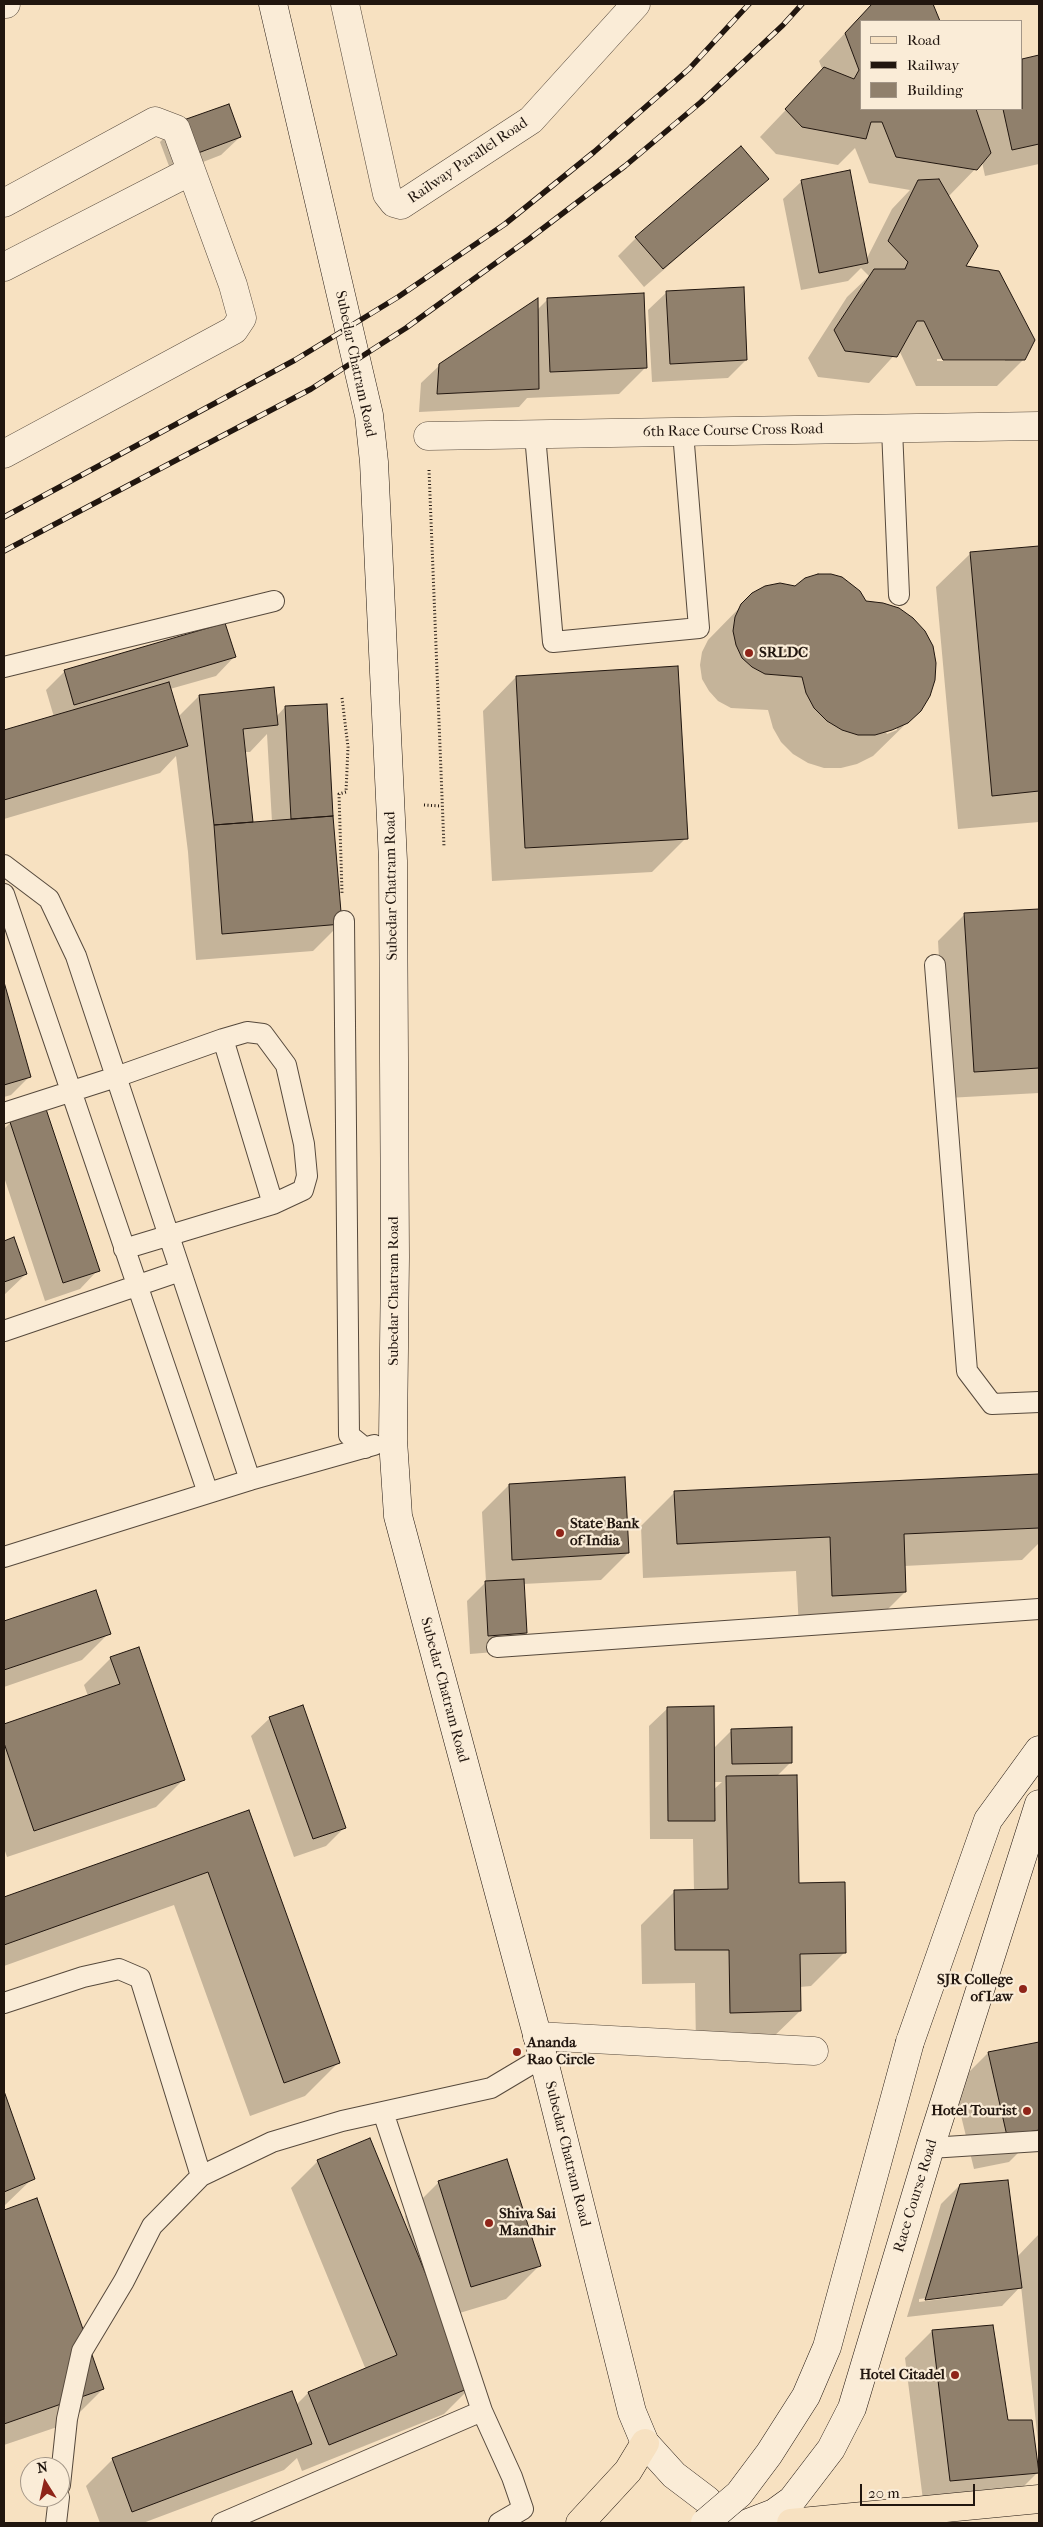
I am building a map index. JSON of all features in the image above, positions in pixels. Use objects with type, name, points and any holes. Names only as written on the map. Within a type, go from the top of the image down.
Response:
[{"type":"main road","name":"Subedar Chatram Road","points":[[273,4],[369,415],[374,462],[393,861],[393,1440],[398,1516],[540,2047],[632,2412],[646,2443],[674,2475],[707,2500],[727,2523]]},
{"type":"main road","name":"Railway Parallel Road","points":[[345,4],[387,194],[394,203],[401,205],[531,120],[636,4]]},
{"type":"main road","points":[[4,202],[155,122],[176,129],[233,284],[242,318],[234,330],[4,454]]},
{"type":"main road","points":[[4,267],[191,171]]},
{"type":"main road","name":"6th Race Course Cross Road","points":[[428,436],[1039,426]]},
{"type":"main road","points":[[705,2523],[739,2494],[770,2454],[806,2396],[826,2347],[910,2042],[988,1820],[1039,1750]]},
{"type":"main road","name":"Race Course Road","points":[[748,2523],[774,2513],[792,2500],[831,2449],[852,2408],[930,2148],[1039,1804]]},
{"type":"main road","points":[[540,2047],[814,2051]]},
{"type":"main road","points":[[580,2523],[628,2471],[646,2443]]},
{"type":"main road","points":[[792,2523],[1039,2499]]},
{"type":"lane","points":[[892,429],[899,595]]},
{"type":"lane","points":[[535,435],[553,642],[699,628],[683,432]]},
{"type":"lane","points":[[4,667],[274,601]]},
{"type":"lane","points":[[4,865],[49,899],[76,956],[250,1480]]},
{"type":"lane","points":[[4,894],[208,1494]]},
{"type":"lane","points":[[344,921],[350,1435],[365,1448]]},
{"type":"lane","points":[[935,965],[967,1371],[992,1404],[1039,1402]]},
{"type":"lane","points":[[4,1113],[116,1077],[223,1039],[247,1032],[263,1034],[286,1065],[304,1144],[307,1176],[303,1190],[273,1204],[124,1249]]},
{"type":"lane","points":[[223,1039],[273,1204]]},
{"type":"lane","points":[[4,1331],[180,1271]]},
{"type":"lane","points":[[4,1557],[250,1480],[393,1440]]},
{"type":"lane","points":[[497,1647],[1039,1610]]},
{"type":"lane","points":[[4,2003],[83,1977],[119,1969],[140,1978],[201,2176]]},
{"type":"lane","points":[[63,2457],[67,2419],[82,2351],[124,2281],[152,2226],[201,2176],[272,2142],[342,2121],[491,2088],[540,2047]]},
{"type":"lane","points":[[383,2112],[482,2411],[512,2477],[523,2509],[499,2523]]},
{"type":"lane","points":[[930,2148],[1039,2141]]},
{"type":"lane","points":[[222,2523],[482,2411]]},
{"type":"lane","points":[[56,2523],[58,2507]]},
{"type":"path","points":[[428,436],[444,847]]},
{"type":"path","points":[[342,698],[348,747],[346,792],[339,794],[344,921]]},
{"type":"building","points":[[872,4],[933,4],[940,20],[860,20],[860,110],[976,110],[991,153],[977,170],[896,157],[882,122],[871,122],[866,139],[802,127],[785,109],[824,67],[854,79],[859,70],[845,33]]},
{"type":"building","points":[[1039,55],[1039,144],[1012,150],[1003,110],[1023,110],[1023,59]]},
{"type":"building","points":[[229,104],[241,137],[190,156],[178,122]]},
{"type":"building","points":[[741,146],[769,179],[663,269],[635,237]]},
{"type":"building","points":[[850,170],[868,263],[819,273],[801,180]]},
{"type":"building","points":[[939,179],[978,246],[966,266],[999,271],[1035,340],[1025,360],[943,360],[924,321],[917,321],[897,357],[845,351],[834,330],[874,269],[905,269],[908,262],[888,241],[918,180]]},
{"type":"building","points":[[744,287],[747,360],[670,364],[666,291]]},
{"type":"building","points":[[644,293],[647,368],[550,372],[547,298]]},
{"type":"building","points":[[538,298],[539,389],[437,394],[439,364]]},
{"type":"building","points":[[1039,546],[1039,791],[992,796],[970,552]]},
{"type":"building","points":[[818,574],[831,574],[842,577],[860,591],[866,601],[883,603],[899,608],[913,618],[925,631],[933,646],[936,663],[935,680],[930,696],[921,711],[908,723],[875,735],[858,735],[842,730],[827,721],[814,708],[806,693],[802,677],[765,674],[752,667],[742,658],[736,645],[733,631],[735,617],[741,604],[752,593],[765,586],[780,583],[795,586],[805,578]]},
{"type":"building","points":[[225,623],[236,657],[74,705],[64,670]]},
{"type":"building","points":[[678,666],[688,839],[525,848],[516,676]]},
{"type":"building","points":[[169,682],[188,746],[4,800],[4,730]]},
{"type":"building","points":[[274,687],[278,725],[243,729],[253,822],[214,825],[199,695]]},
{"type":"building","points":[[327,704],[333,816],[291,819],[285,706]]},
{"type":"building","points":[[333,816],[342,924],[222,934],[214,825]]},
{"type":"building","points":[[1039,909],[1039,1068],[974,1072],[964,913]]},
{"type":"building","points":[[4,982],[31,1077],[4,1085]]},
{"type":"building","points":[[46,1109],[100,1271],[63,1283],[10,1122]]},
{"type":"building","points":[[14,1237],[27,1274],[4,1282],[4,1241]]},
{"type":"building","points":[[1039,1474],[1039,1528],[904,1534],[906,1592],[832,1596],[830,1537],[677,1544],[674,1491]]},
{"type":"building","points":[[625,1477],[629,1553],[512,1560],[509,1484]]},
{"type":"building","points":[[524,1579],[527,1633],[488,1636],[485,1581]]},
{"type":"building","points":[[96,1590],[111,1634],[4,1670],[4,1621]]},
{"type":"building","points":[[139,1647],[185,1780],[34,1831],[4,1743],[4,1724],[120,1684],[110,1657]]},
{"type":"building","points":[[303,1705],[346,1828],[313,1839],[269,1717]]},
{"type":"building","points":[[714,1706],[715,1821],[668,1821],[667,1707]]},
{"type":"building","points":[[792,1727],[792,1763],[732,1764],[731,1729]]},
{"type":"building","points":[[797,1775],[799,1883],[845,1882],[846,1953],[800,1954],[801,2011],[730,2013],[729,1950],[675,1950],[674,1890],[728,1889],[726,1776]]},
{"type":"building","points":[[249,1810],[340,2063],[284,2083],[208,1872],[4,1945],[4,1897]]},
{"type":"building","points":[[1039,2042],[1039,2130],[1007,2136],[988,2052]]},
{"type":"building","points":[[4,2091],[35,2179],[4,2192]]},
{"type":"building","points":[[370,2138],[472,2387],[329,2445],[308,2392],[397,2355],[317,2160]]},
{"type":"building","name":"Shiva Sai Mandhir","points":[[507,2159],[541,2266],[471,2287],[438,2181]]},
{"type":"building","points":[[1008,2180],[1022,2288],[925,2300],[960,2184]]},
{"type":"building","points":[[37,2198],[104,2389],[4,2424],[4,2210]]},
{"type":"building","points":[[993,2325],[1008,2420],[1032,2420],[1039,2473],[950,2481],[932,2330]]},
{"type":"building","points":[[292,2391],[312,2444],[132,2512],[112,2458]]},
{"type":"railway","points":[[4,517],[295,360],[398,297],[505,224],[594,152],[689,69],[749,4]]},
{"type":"railway","points":[[4,551],[311,389],[406,328],[529,239],[625,166],[701,102],[783,25],[802,4]]},
{"type":"place","name":"SRLDC","points":[[749,653]]},
{"type":"place","name":"State Bank of India","points":[[560,1533]]},
{"type":"place","name":"SJR College of Law","points":[[1023,1989]]},
{"type":"place","name":"Ananda Rao Circle","points":[[517,2052]]},
{"type":"place","name":"Hotel Tourist","points":[[1027,2111]]},
{"type":"place","name":"Shiva Sai Mandhir","points":[[489,2223]]},
{"type":"place","name":"Hotel Citadel","points":[[955,2375]]}]
